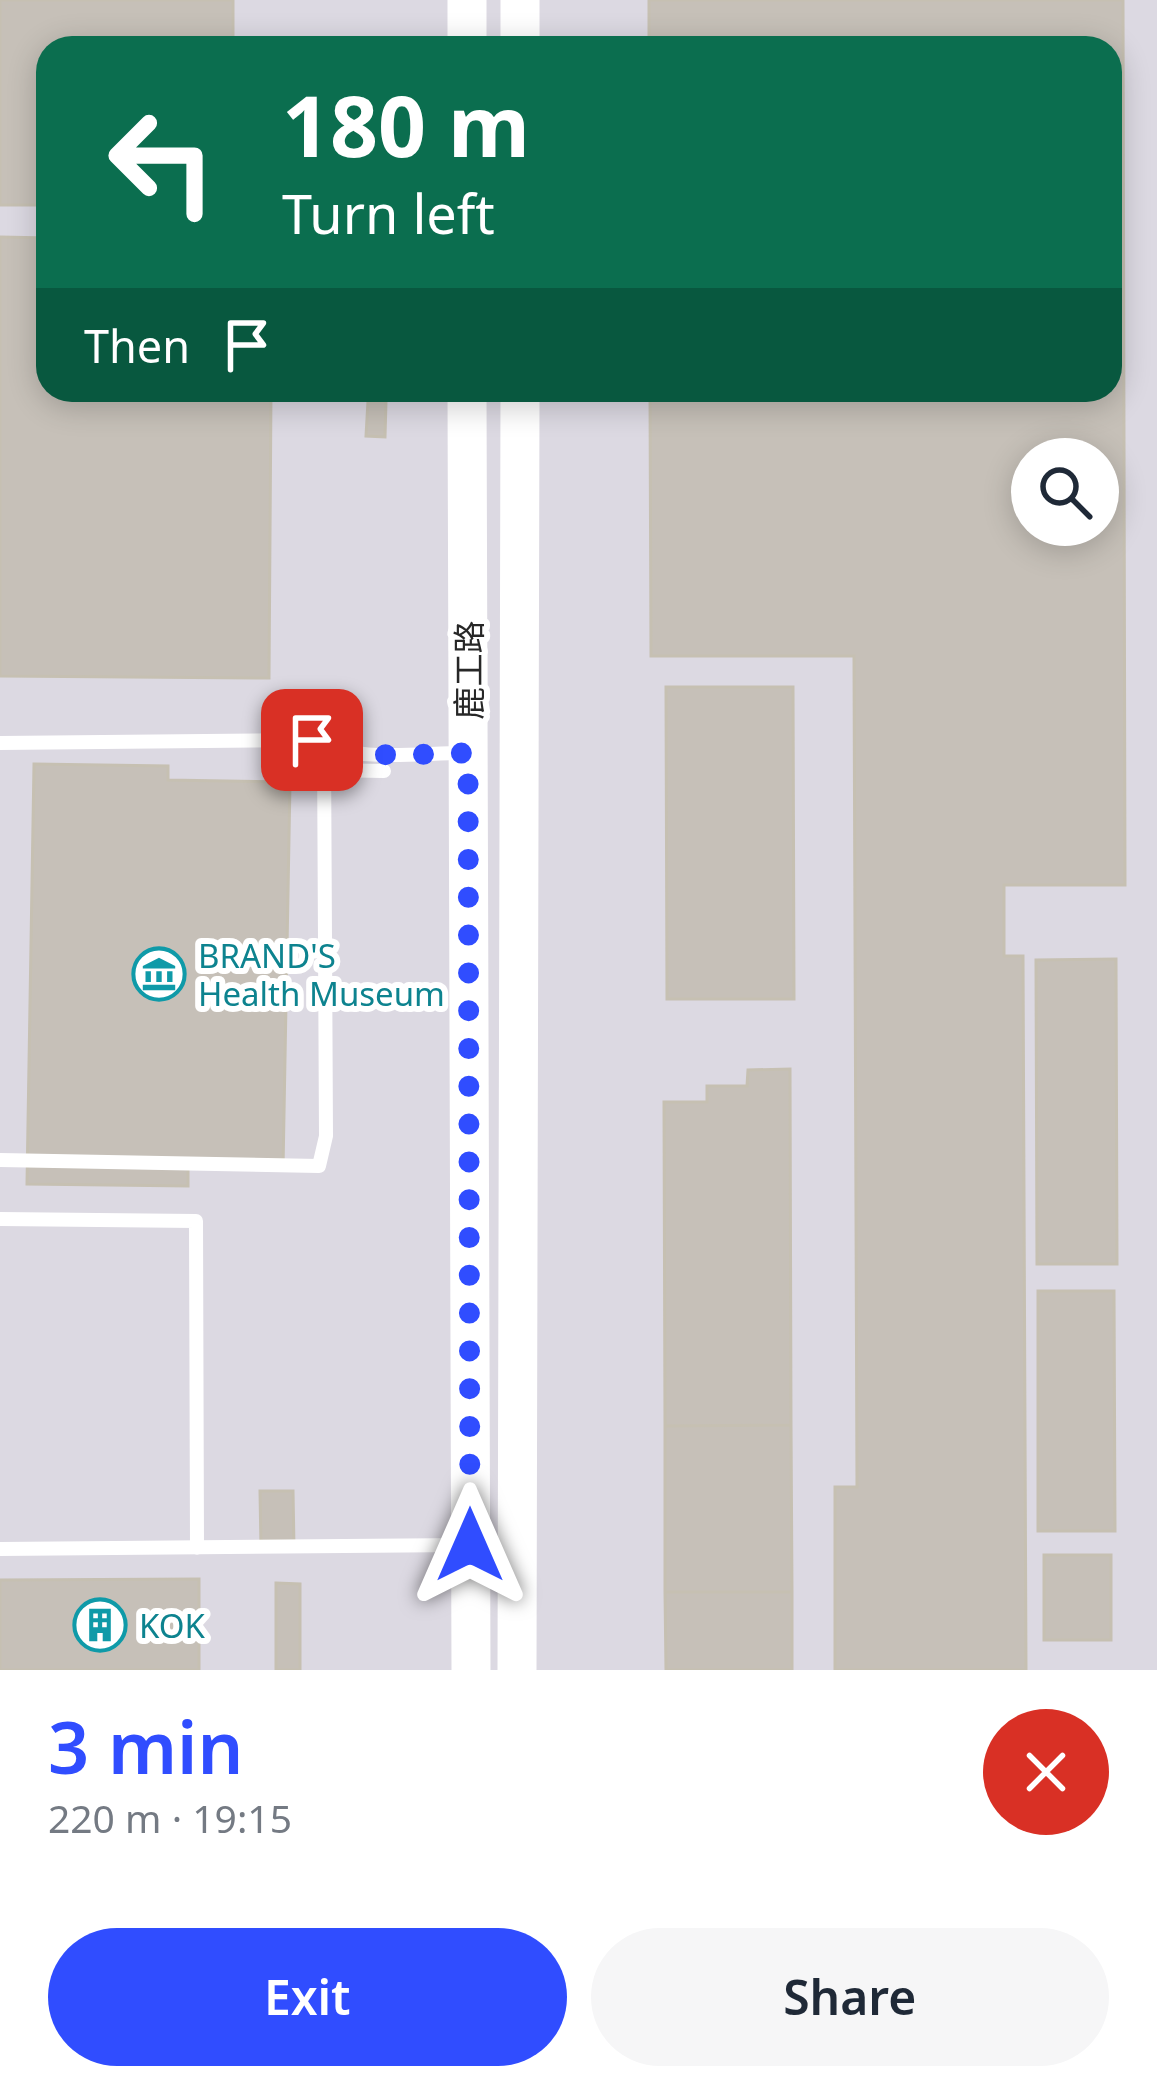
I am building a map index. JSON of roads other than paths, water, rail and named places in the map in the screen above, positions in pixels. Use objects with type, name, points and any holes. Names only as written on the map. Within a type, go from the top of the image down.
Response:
[{"type":"street","points":[[466,0],[466,36]]},
{"type":"street","points":[[520,0],[520,36]]},
{"type":"street","name":"鹿工路","points":[[467,402],[471,1670]]},
{"type":"street","name":"鹿工路","points":[[517,1670],[520,402]]},
{"type":"lane","points":[[0,743],[312,740],[324,747],[383,754],[468,753]]},
{"type":"lane","points":[[0,1160],[319,1166],[326,1136],[324,747]]},
{"type":"lane","points":[[326,770],[384,771]]},
{"type":"lane","points":[[0,1219],[196,1221],[197,1548]]},
{"type":"lane","points":[[0,1550],[470,1545]]},
{"type":"place","name":"BRAND'S Health Museum","points":[[159,974]]},
{"type":"place","name":"KOK","points":[[100,1625]]}]
